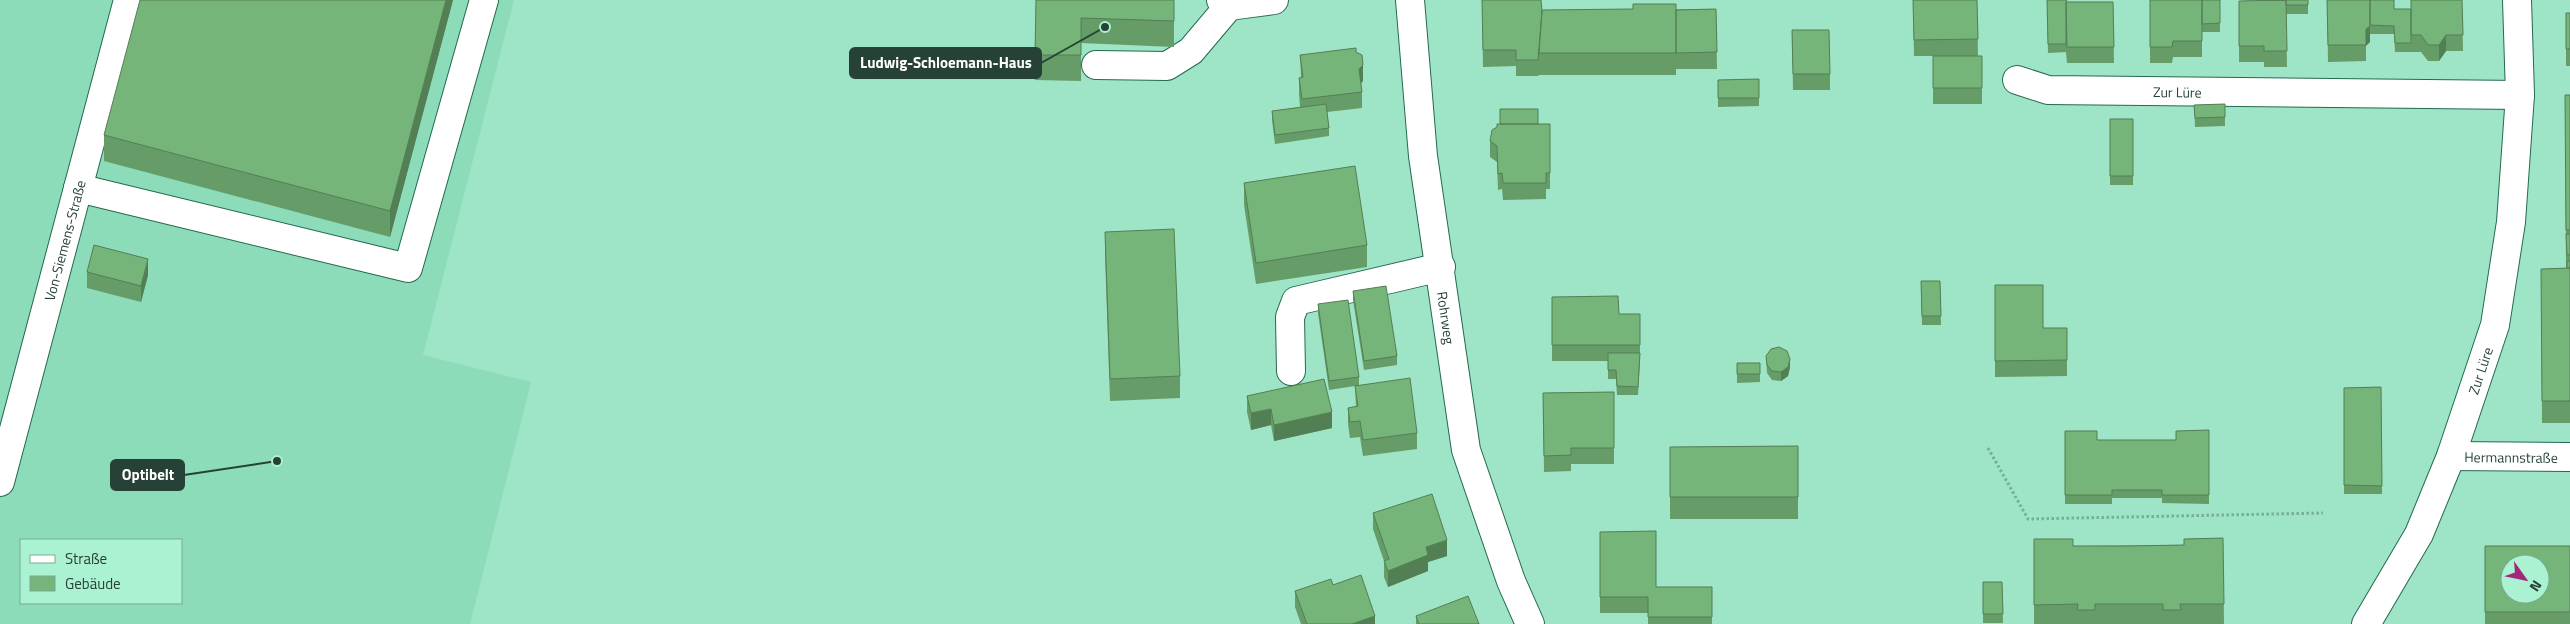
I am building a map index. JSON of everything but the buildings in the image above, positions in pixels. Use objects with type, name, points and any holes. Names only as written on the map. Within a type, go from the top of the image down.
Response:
[{"type":"street","name":"Von-Siemens-Straße","points":[[0,482],[128,0]]},
{"type":"street","points":[[78,188],[408,268],[484,0]]},
{"type":"street","points":[[1096,65],[1167,66],[1191,51],[1225,3],[1274,0]]},
{"type":"street","name":"Rohrweg","points":[[1410,0],[1423,156],[1441,267],[1466,450],[1511,581],[1530,624]]},
{"type":"street","name":"Zur Lüre","points":[[2366,624],[2418,534],[2451,456],[2495,325],[2512,222],[2520,95],[2517,0]]},
{"type":"street","name":"Zur Lüre","points":[[2017,80],[2048,90],[2520,95]]},
{"type":"street","points":[[1291,371],[1290,317],[1296,301],[1441,267]]},
{"type":"street","name":"Hermannstraße","points":[[2451,456],[2570,457]]},
{"type":"path","points":[[1988,448],[2028,519],[2323,513]]},
{"type":"shaded area","points":[[0,0],[514,0],[423,355],[531,382],[470,624],[0,624]]},
{"type":"place","name":"Ludwig-Schloemann-Haus","points":[[1105,27]]},
{"type":"place","name":"Optibelt","points":[[277,461]]}]
